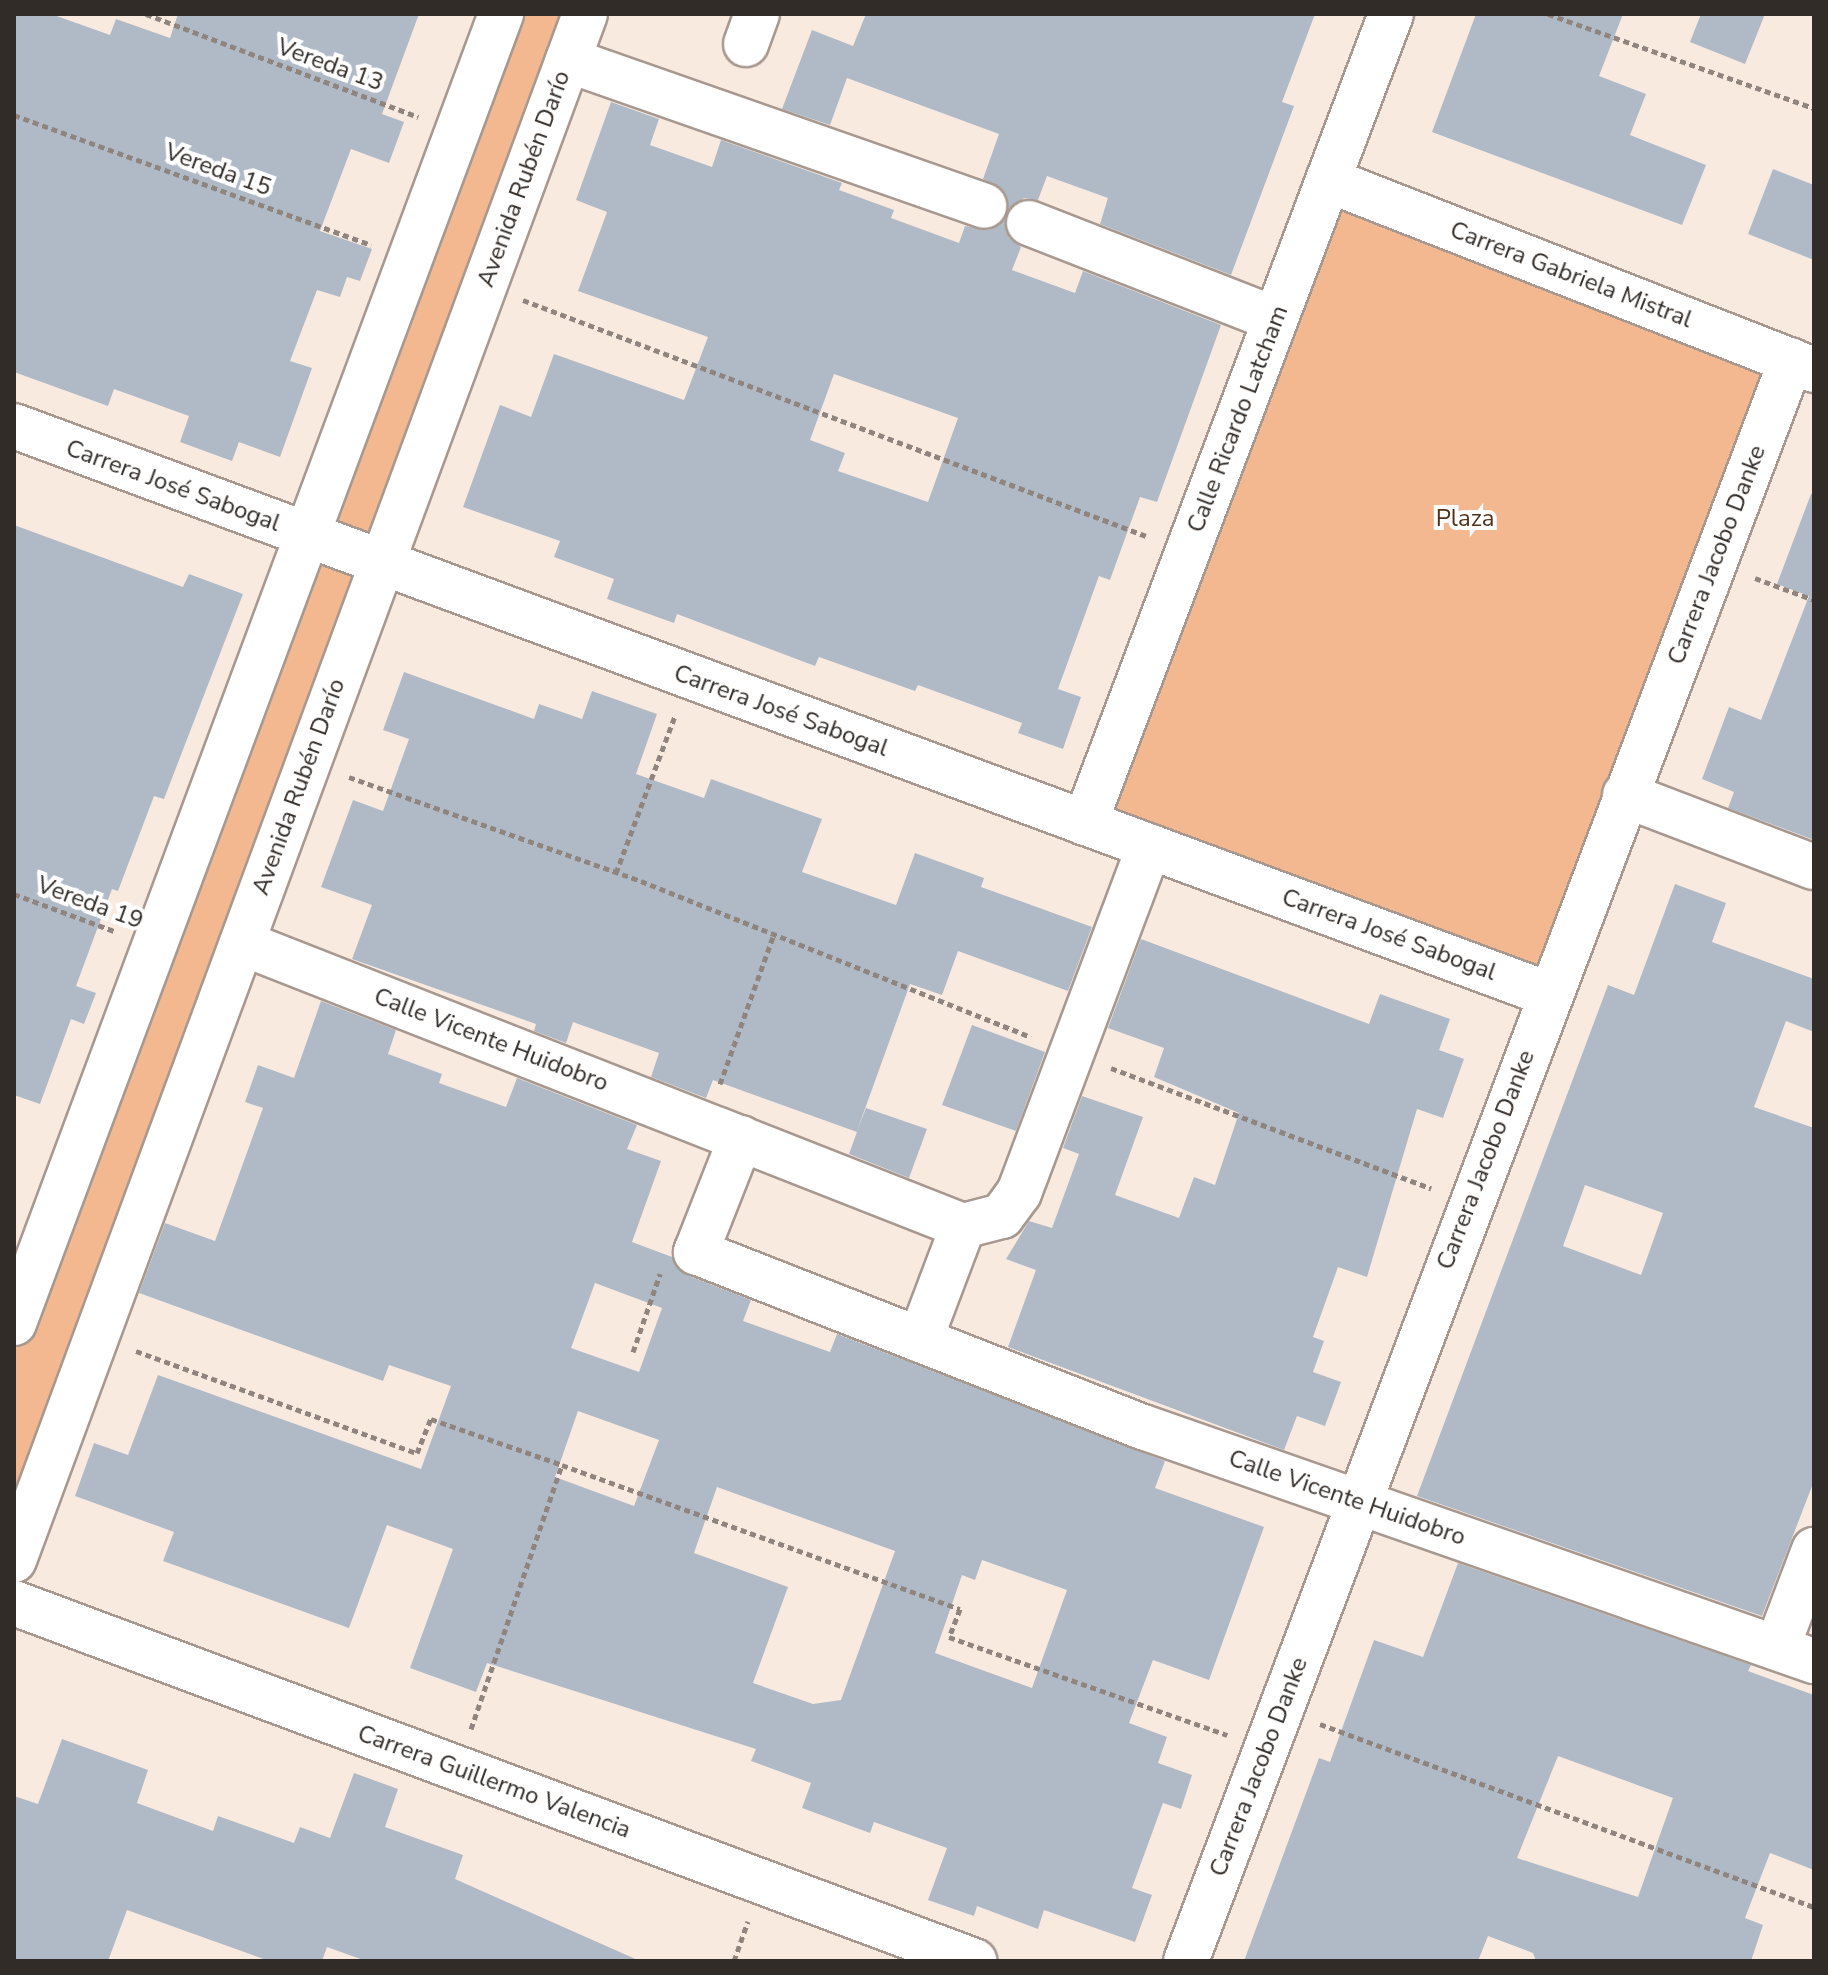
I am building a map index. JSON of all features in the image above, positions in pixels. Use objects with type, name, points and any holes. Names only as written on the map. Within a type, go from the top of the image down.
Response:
[{"type":"street","points":[[14,1323],[501,14]]},
{"type":"street","name":"Avenida Rubén Darío","points":[[14,1560],[585,14]]},
{"type":"street","name":"Calle Ricardo Latcham","points":[[1085,823],[1391,14]]},
{"type":"street","points":[[568,60],[984,206]]},
{"type":"street","name":"Carrera Gabriela Mistral","points":[[1328,180],[1802,366]]},
{"type":"street","points":[[1029,223],[1275,319]]},
{"type":"street","name":"Carrera Jacobo Danke","points":[[1186,1961],[1548,994],[1714,562],[1802,366]]},
{"type":"street","name":"Carrera José Sabogal","points":[[14,426],[1548,994]]},
{"type":"street","points":[[1625,795],[1814,867]]},
{"type":"street","points":[[920,1340],[963,1226],[1002,1216],[1019,1193],[1149,847]]},
{"type":"street","name":"Calle Vicente Huidobro","points":[[242,943],[963,1226]]},
{"type":"street","points":[[696,1252],[723,1131]]},
{"type":"street","name":"Calle Vicente Huidobro","points":[[696,1252],[920,1340],[1358,1503],[1796,1654],[1814,1550]]},
{"type":"street","name":"Carrera Guillermo Valencia","points":[[14,1603],[974,1961]]},
{"type":"path","name":"Vereda 13","points":[[146,14],[457,131]]},
{"type":"path","points":[[1548,14],[1814,108]]},
{"type":"path","name":"Vereda 15","points":[[14,115],[409,259]]},
{"type":"path","points":[[484,286],[1188,552]]},
{"type":"path","points":[[1714,562],[1814,600]]},
{"type":"path","points":[[616,873],[690,677]]},
{"type":"path","points":[[308,763],[616,873],[1072,1054],[1470,1202]]},
{"type":"path","name":"Vereda 19","points":[[14,894],[154,946]]},
{"type":"path","points":[[723,1131],[774,934]]},
{"type":"path","points":[[633,1352],[668,1256],[696,1252]]},
{"type":"path","points":[[97,1336],[417,1453],[431,1419],[562,1465],[960,1609],[949,1637],[1265,1749]]},
{"type":"path","points":[[458,1769],[562,1465]]},
{"type":"path","points":[[1280,1709],[1814,1907]]},
{"type":"green space","points":[[501,14],[585,14],[14,1560],[14,1323]]},
{"type":"green space","name":"Plaza","points":[[1328,180],[1791,361],[1548,994],[1085,823]]},
{"type":"building","points":[[14,14],[51,14],[110,35],[116,19],[170,38],[178,14],[419,14],[382,114],[404,122],[389,163],[351,149],[320,231],[372,249],[360,281],[347,277],[340,297],[317,290],[290,361],[312,368],[280,457],[239,442],[232,461],[180,442],[189,416],[114,389],[108,406],[14,372]]},
{"type":"building","points":[[866,14],[1315,14],[1282,102],[1294,106],[1231,275],[1100,224],[1108,198],[1047,176],[1038,200],[1024,198],[1008,211],[1003,190],[983,179],[999,134],[847,78],[830,125],[782,109],[812,30],[853,46]]},
{"type":"building","points":[[1476,14],[1623,14],[1599,76],[1646,94],[1630,135],[1706,165],[1682,225],[1432,132]]},
{"type":"building","points":[[1701,14],[1765,14],[1745,64],[1690,42]]},
{"type":"building","points":[[611,102],[659,119],[650,145],[712,167],[721,140],[842,183],[839,190],[894,210],[891,218],[959,243],[965,226],[989,230],[1005,218],[1009,238],[1021,247],[1012,270],[1075,293],[1083,271],[1221,325],[1157,502],[1140,497],[1110,580],[1099,576],[1058,689],[1081,697],[1063,749],[1018,733],[1022,723],[918,685],[915,691],[819,657],[815,666],[677,614],[674,623],[607,599],[614,579],[554,557],[560,541],[463,507],[500,405],[531,417],[554,354],[684,400],[708,337],[578,291],[607,212],[576,200]],"holes":[[[834,374],[958,418],[928,502],[838,471],[845,453],[810,440]]]},
{"type":"building","points":[[1773,169],[1814,185],[1814,260],[1748,234]]},
{"type":"building","points":[[1811,494],[1814,494],[1814,840],[1728,808],[1734,792],[1702,779],[1729,707],[1761,720],[1809,596],[1777,584]]},
{"type":"building","points":[[14,525],[183,587],[189,574],[243,594],[164,799],[154,796],[118,891],[112,889],[76,986],[96,993],[84,1024],[71,1019],[40,1104],[14,1095]]},
{"type":"building","points":[[404,672],[534,719],[539,704],[582,719],[592,691],[657,714],[636,774],[704,798],[711,779],[822,819],[802,872],[896,905],[915,853],[984,878],[981,887],[1092,927],[1068,991],[958,951],[942,995],[910,984],[857,1131],[866,1108],[927,1129],[909,1178],[849,1154],[857,1132],[713,1080],[706,1098],[651,1077],[659,1053],[573,1022],[566,1043],[534,1031],[536,1024],[352,959],[372,905],[321,887],[353,800],[383,811],[409,739],[383,730]]},
{"type":"building","points":[[1675,884],[1726,903],[1712,942],[1814,979],[1814,1032],[1786,1021],[1754,1107],[1814,1128],[1814,1481],[1762,1616],[1417,1496],[1608,985],[1634,995]],"holes":[[[1585,1185],[1663,1213],[1641,1275],[1563,1246]]]},
{"type":"building","points":[[1141,939],[1369,1024],[1380,994],[1450,1019],[1439,1050],[1464,1059],[1443,1118],[1417,1109],[1367,1277],[1338,1267],[1313,1337],[1324,1341],[1313,1372],[1341,1382],[1325,1426],[1297,1416],[1284,1450],[1008,1347],[1036,1270],[1006,1259],[1029,1221],[1052,1228],[1079,1154],[1063,1148],[1082,1096],[1143,1117],[1115,1195],[1179,1218],[1194,1177],[1215,1185],[1239,1113],[1154,1077],[1164,1048],[1108,1028]]},
{"type":"building","points":[[321,1001],[396,1030],[388,1054],[442,1074],[439,1083],[506,1107],[517,1078],[637,1125],[627,1149],[661,1161],[632,1242],[672,1257],[687,1275],[751,1300],[743,1321],[830,1352],[837,1334],[1165,1461],[1155,1488],[1264,1527],[1209,1680],[1153,1660],[1129,1723],[1167,1737],[1158,1763],[1192,1775],[1181,1809],[1163,1803],[1132,1888],[1152,1895],[1135,1942],[1044,1910],[1038,1929],[977,1906],[974,1916],[928,1900],[947,1848],[874,1822],[870,1833],[802,1808],[811,1783],[751,1761],[756,1749],[487,1663],[476,1692],[410,1668],[453,1549],[387,1525],[349,1628],[163,1561],[174,1532],[75,1496],[94,1443],[128,1455],[158,1375],[421,1469],[451,1386],[389,1365],[383,1381],[139,1293],[165,1223],[215,1241],[263,1108],[245,1102],[258,1065],[294,1078]],"holes":[[[595,1283],[662,1308],[639,1372],[571,1348]],[[578,1411],[659,1440],[634,1506],[555,1477]],[[717,1487],[895,1551],[841,1700],[813,1704],[753,1683],[788,1587],[694,1553]],[[982,1560],[1067,1590],[1032,1688],[935,1653],[962,1575],[975,1580]]]},
{"type":"building","points":[[972,1025],[1045,1052],[1016,1131],[942,1105]]},
{"type":"building","points":[[1458,1563],[1751,1665],[1748,1671],[1814,1695],[1814,1870],[1770,1853],[1745,1918],[1763,1925],[1751,1961],[1536,1961],[1533,1953],[1488,1936],[1478,1961],[1244,1961],[1319,1758],[1330,1762],[1374,1640],[1423,1657]],"holes":[[[1558,1756],[1673,1798],[1638,1897],[1517,1858]]]},
{"type":"building","points":[[62,1739],[148,1770],[137,1803],[213,1831],[218,1816],[294,1843],[300,1827],[330,1838],[354,1773],[398,1789],[385,1827],[463,1855],[455,1879],[640,1961],[366,1961],[327,1947],[322,1961],[269,1961],[127,1910],[108,1961],[14,1961],[14,1796],[38,1804]]}]
